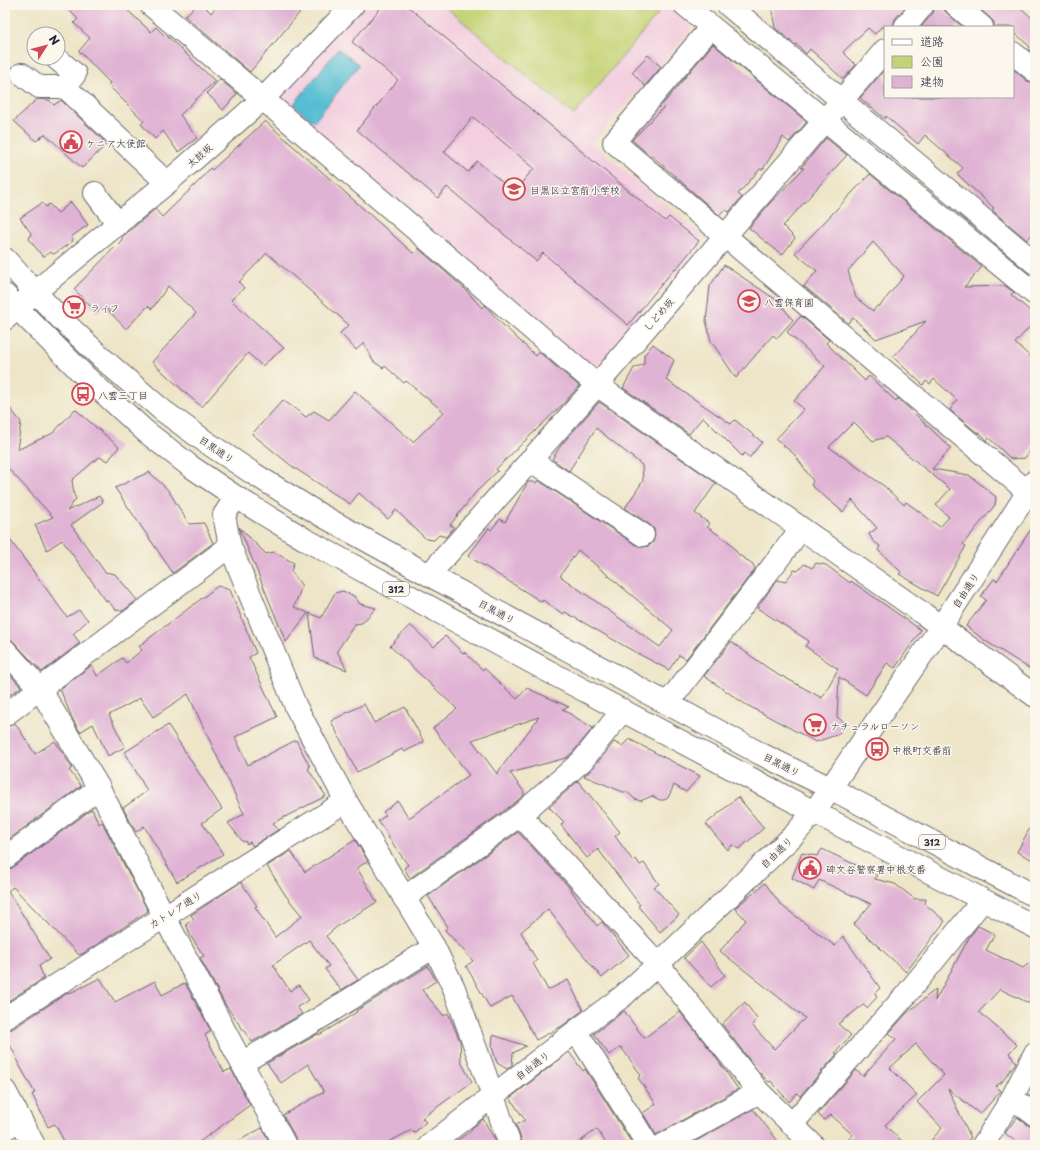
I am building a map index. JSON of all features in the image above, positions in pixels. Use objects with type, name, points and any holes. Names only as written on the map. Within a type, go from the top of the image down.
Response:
[{"type":"street","points":[[151,5],[597,385],[941,627],[1035,696]]},
{"type":"street","name":"太鼓坂","points":[[9,307],[35,292],[167,183],[263,99],[353,5]]},
{"type":"street","points":[[685,5],[1035,294]]},
{"type":"street","points":[[728,5],[1035,263]]},
{"type":"street","points":[[906,26],[923,5]]},
{"type":"street","points":[[956,5],[981,26]]},
{"type":"street","points":[[711,27],[614,142],[724,236],[1033,490]]},
{"type":"street","name":"しどめ坂","points":[[429,575],[597,385],[884,51]]},
{"type":"street","points":[[1014,54],[1035,71]]},
{"type":"street","points":[[65,87],[75,74],[66,66]]},
{"type":"street","points":[[22,74],[39,87],[65,87],[167,183]]},
{"type":"street","points":[[95,193],[118,224]]},
{"type":"street","name":"目黒通り","points":[[5,259],[60,318],[103,359],[162,410],[254,474],[320,514],[429,575],[761,754],[830,788],[1035,896]]},
{"type":"street","name":"312","points":[[9,307],[145,431],[190,466],[236,497],[306,540],[814,812],[1035,927]]},
{"type":"street","points":[[530,460],[643,535]]},
{"type":"street","name":"自由通り","points":[[430,1145],[623,996],[794,834],[814,812],[1033,490]]},
{"type":"street","points":[[236,497],[224,515],[230,546],[296,707],[346,801],[434,947],[454,988],[510,1145]]},
{"type":"street","points":[[668,703],[801,529]]},
{"type":"street","points":[[5,716],[40,688],[230,546]]},
{"type":"street","points":[[5,650],[40,688],[99,788],[164,916],[243,1062],[285,1145]]},
{"type":"street","points":[[404,898],[520,815],[582,761],[622,710]]},
{"type":"street","points":[[5,858],[99,788]]},
{"type":"street","name":"カトレア通り","points":[[5,1018],[346,801]]},
{"type":"street","points":[[520,815],[658,964],[759,1092],[813,1145]]},
{"type":"street","points":[[792,1124],[905,996],[983,900]]},
{"type":"street","points":[[243,1062],[315,1021],[434,947]]},
{"type":"street","points":[[576,1031],[648,1145]]},
{"type":"street","points":[[983,1145],[1012,1098],[1035,1053]]},
{"type":"street","points":[[5,1091],[13,1124],[34,1145]]},
{"type":"street","points":[[663,1145],[759,1092]]},
{"type":"street","points":[[1012,1098],[1035,1115]]},
{"type":"shaded area","name":"目黒区立宮前小学校","points":[[364,5],[668,5],[689,23],[690,31],[592,143],[703,236],[703,242],[597,365],[590,367],[273,99]]},
{"type":"green space","points":[[443,5],[647,5],[658,14],[574,115]]},
{"type":"water","points":[[338,49],[359,65],[314,122],[293,105]]},
{"type":"building","points":[[64,5],[122,5],[151,32],[156,27],[165,36],[166,35],[215,81],[180,115],[197,138],[178,152],[163,131],[155,139],[141,124],[144,121],[108,85],[110,83],[79,51],[90,38],[74,23],[78,19]]},
{"type":"building","points":[[197,5],[203,5],[211,13],[218,5],[306,5],[250,72],[185,16]]},
{"type":"building","points":[[383,5],[406,5],[665,221],[669,217],[699,241],[628,325],[543,253],[536,261],[447,187],[438,198],[357,130],[398,80],[352,42]],"holes":[[[473,117],[534,168],[514,192],[477,161],[468,172],[444,152]]]},
{"type":"building","points":[[771,5],[907,5],[895,19],[893,26],[881,27],[875,34],[868,28],[843,52],[856,65],[843,79],[810,49],[806,54],[796,44],[795,45],[775,28]]},
{"type":"building","points":[[935,5],[944,5],[944,10],[962,26],[922,26],[933,13]]},
{"type":"building","points":[[988,5],[1018,5],[1035,21],[1035,55],[1028,49],[1030,47],[1014,32],[1014,26],[994,26],[994,22],[982,11]]},
{"type":"building","points":[[713,44],[807,122],[789,142],[783,137],[763,169],[760,169],[738,194],[742,197],[729,212],[725,209],[719,215],[632,140],[664,107],[662,105]]},
{"type":"building","points":[[648,55],[661,67],[645,86],[632,72]]},
{"type":"building","points":[[884,70],[884,98],[1014,98],[1014,70],[1027,81],[1035,83],[1035,231],[1027,240],[992,210],[994,208],[957,174],[963,168],[925,135],[918,144],[886,116],[885,119],[860,98]]},
{"type":"building","points":[[220,79],[237,94],[223,110],[207,93]]},
{"type":"building","points":[[37,99],[49,100],[54,105],[61,100],[107,144],[82,168],[45,134],[36,141],[14,121]]},
{"type":"building","points":[[265,121],[413,253],[418,248],[465,289],[482,308],[485,305],[501,323],[536,356],[539,352],[579,386],[564,403],[496,469],[498,471],[476,492],[450,525],[454,527],[446,537],[439,535],[434,540],[426,539],[396,510],[388,519],[359,493],[350,504],[293,467],[252,434],[283,400],[306,417],[314,411],[329,420],[355,391],[413,442],[444,412],[406,381],[404,383],[385,366],[383,368],[373,361],[364,343],[356,350],[340,333],[349,325],[267,253],[239,282],[244,288],[231,300],[284,348],[262,366],[248,353],[202,407],[152,362],[196,313],[168,286],[152,309],[148,306],[126,329],[106,308],[96,312],[74,289],[122,240],[122,237],[155,209],[162,217],[201,179],[210,168],[212,170]]},
{"type":"building","points":[[826,138],[847,155],[783,226],[795,238],[782,255],[749,228],[769,204],[804,168],[801,168]]},
{"type":"building","points":[[870,174],[982,267],[964,287],[1005,286],[1014,292],[1011,295],[1035,315],[1035,321],[1015,343],[1035,361],[1035,442],[1025,458],[1011,459],[989,438],[987,441],[982,435],[950,410],[957,400],[934,379],[930,384],[926,381],[923,385],[893,357],[926,321],[876,339],[853,318],[848,323],[804,286],[817,271],[795,253]],"holes":[[[873,242],[904,276],[879,307],[878,305],[873,311],[856,298],[848,271]]]},
{"type":"building","points":[[71,202],[88,225],[71,237],[73,241],[54,254],[50,252],[43,257],[29,239],[31,233],[20,218],[42,203],[46,207],[49,204],[58,213]]},
{"type":"building","points":[[724,265],[778,301],[793,320],[777,338],[773,335],[736,378],[711,341],[706,321],[710,286]]},
{"type":"building","points":[[801,316],[829,340],[826,343],[865,381],[869,376],[896,401],[898,398],[951,448],[932,469],[969,475],[996,497],[995,505],[963,544],[966,546],[937,596],[899,574],[901,572],[878,550],[880,546],[873,541],[869,534],[877,528],[852,500],[843,512],[811,485],[813,481],[795,455],[776,439],[804,409],[794,401],[825,366],[787,332]],"holes":[[[854,422],[873,441],[886,437],[950,489],[936,505],[949,517],[940,527],[906,502],[904,505],[884,486],[829,447]]]},
{"type":"building","points":[[653,344],[674,360],[666,380],[731,424],[735,420],[762,442],[749,458],[745,453],[742,456],[703,417],[689,434],[623,388],[634,368],[644,364],[644,355]]},
{"type":"building","points":[[5,402],[21,422],[17,450],[53,433],[75,409],[119,447],[108,461],[99,457],[72,480],[76,499],[67,511],[99,496],[103,502],[71,525],[105,572],[115,574],[137,600],[123,611],[116,610],[108,601],[107,602],[62,540],[47,550],[35,525],[53,517],[5,465]]},
{"type":"building","points":[[599,402],[716,483],[695,513],[710,524],[707,527],[729,542],[739,555],[753,564],[755,569],[686,659],[679,655],[669,670],[565,612],[563,614],[543,600],[542,602],[468,556],[489,528],[491,530],[500,519],[505,522],[528,482],[536,483],[538,480],[636,545],[643,547],[649,546],[653,542],[655,535],[654,529],[625,508],[643,481],[642,465],[596,428],[569,471],[552,459],[562,444]],"holes":[[[578,550],[673,630],[660,647],[560,576]]]},
{"type":"building","points":[[149,472],[168,490],[189,524],[204,523],[213,543],[173,573],[115,488]]},
{"type":"building","points":[[1035,523],[1035,672],[984,640],[966,626],[986,600],[981,596],[994,579],[997,581]]},
{"type":"building","points":[[239,527],[266,554],[274,552],[294,563],[291,571],[302,586],[294,607],[308,613],[286,642]]},
{"type":"building","points":[[5,533],[67,617],[79,610],[88,620],[73,634],[80,643],[42,672],[14,642],[9,638],[5,638]]},
{"type":"building","points":[[816,563],[826,565],[850,583],[851,581],[921,630],[895,668],[887,663],[866,695],[839,677],[837,717],[844,722],[839,734],[816,742],[745,704],[704,676],[731,642],[781,677],[782,676],[822,698],[838,669],[805,646],[809,641],[757,608],[777,580],[785,582],[794,570],[798,571],[804,564],[812,568]]},
{"type":"building","points":[[218,586],[230,590],[256,653],[249,657],[277,717],[235,737],[248,765],[296,740],[310,767],[308,769],[326,796],[273,823],[278,830],[253,846],[250,842],[247,844],[245,841],[243,842],[228,823],[244,814],[188,694],[153,717],[140,698],[109,715],[125,747],[108,756],[93,724],[80,732],[72,718],[60,689],[92,665],[97,676],[122,658],[126,663],[142,650],[139,646]]},
{"type":"building","points":[[343,591],[354,596],[360,604],[376,608],[362,623],[355,624],[337,651],[347,670],[315,658],[309,613],[321,618],[335,593]]},
{"type":"building","points":[[410,625],[434,647],[445,636],[483,670],[484,668],[517,699],[527,688],[569,707],[562,709],[593,728],[566,758],[510,773],[524,792],[524,795],[410,878],[404,868],[408,865],[378,821],[386,815],[383,812],[398,801],[409,818],[469,775],[433,728],[457,709],[390,646]],"holes":[[[539,717],[497,774],[472,740]]]},
{"type":"building","points":[[5,669],[21,687],[5,698]]},
{"type":"building","points":[[364,704],[374,723],[405,707],[424,742],[404,752],[402,749],[357,772],[331,721]]},
{"type":"building","points":[[15,723],[35,754],[55,741],[72,768],[69,770],[81,786],[5,842],[5,727]]},
{"type":"building","points":[[168,725],[222,809],[202,823],[223,854],[177,882],[144,826],[136,832],[123,808],[147,791],[125,752]]},
{"type":"building","points":[[629,739],[700,776],[686,792],[674,785],[668,798],[664,800],[660,800],[652,796],[640,801],[635,799],[627,792],[623,792],[584,776],[592,769],[614,742],[622,746]]},
{"type":"building","points":[[578,781],[620,832],[615,836],[633,861],[636,859],[640,865],[644,863],[659,884],[654,887],[679,915],[660,932],[638,906],[640,905],[598,849],[587,858],[561,825],[564,822],[549,807]]},
{"type":"building","points":[[738,797],[764,828],[739,849],[732,845],[728,850],[706,824]]},
{"type":"building","points":[[92,809],[99,824],[102,822],[148,911],[79,955],[13,887],[8,891],[50,959],[39,966],[44,978],[5,1003],[5,870],[12,868]]},
{"type":"building","points":[[1035,818],[1035,861],[1017,852]]},
{"type":"building","points":[[518,832],[568,886],[597,926],[602,922],[629,955],[602,978],[548,909],[521,932],[537,961],[533,963],[548,990],[568,980],[583,1010],[562,1026],[536,1040],[512,996],[490,1008],[466,966],[473,961],[445,930],[448,927],[428,896]]},
{"type":"building","points":[[355,840],[368,861],[357,868],[377,902],[339,925],[326,936],[358,980],[341,990],[325,969],[329,966],[309,940],[273,965],[290,991],[299,985],[309,1000],[297,1007],[302,1014],[252,1042],[226,1006],[200,958],[204,956],[191,937],[186,924],[194,919],[191,915],[241,882],[257,906],[255,907],[275,937],[302,916],[286,896],[267,866],[291,851],[305,872]]},
{"type":"building","points":[[822,849],[877,875],[875,879],[895,884],[915,899],[926,899],[925,904],[945,921],[906,972],[854,924],[871,904],[819,880],[814,890],[792,878],[802,853],[817,856]]},
{"type":"building","points":[[765,883],[781,905],[835,946],[843,936],[880,988],[875,993],[877,997],[867,1008],[863,1005],[838,1024],[851,1035],[835,1053],[837,1054],[800,1096],[797,1093],[789,1102],[771,1081],[769,1082],[758,1071],[722,1024],[745,1002],[757,1019],[752,1025],[774,1049],[805,1018],[720,951],[746,920],[735,908]]},
{"type":"building","points":[[978,926],[995,934],[986,950],[1023,968],[1035,959],[1035,1006],[1000,989],[979,1012],[1017,1045],[1009,1053],[1016,1062],[1002,1082],[996,1086],[1001,1091],[980,1114],[948,1089],[971,1138],[961,1145],[927,1145],[942,1128],[917,1102],[944,1075],[916,1044],[890,1068],[917,1095],[885,1125],[906,1145],[842,1145],[853,1135],[831,1115],[824,1120],[818,1114],[856,1070],[863,1076],[896,1039],[889,1033],[907,1013],[936,989],[935,1001],[970,936]]},
{"type":"building","points":[[701,942],[725,975],[711,987],[684,958]]},
{"type":"building","points":[[428,966],[436,981],[422,990],[444,1016],[448,1013],[460,1041],[461,1062],[472,1082],[422,1118],[426,1122],[414,1133],[412,1130],[382,1145],[297,1145],[296,1139],[283,1115],[324,1092],[308,1064],[281,1083],[267,1063],[318,1034],[319,1035]]},
{"type":"building","points":[[100,978],[115,1002],[155,981],[162,995],[185,983],[211,1031],[205,1035],[224,1072],[231,1069],[250,1105],[195,1145],[66,1145],[55,1124],[48,1127],[32,1094],[35,1093],[5,1036],[5,1030],[12,1029],[69,992],[70,993]]},
{"type":"building","points":[[624,1011],[644,1038],[680,1012],[712,1052],[738,1089],[656,1135],[643,1113],[656,1104],[638,1078],[641,1075],[621,1047],[609,1055],[594,1034]]},
{"type":"building","points":[[493,1035],[526,1046],[513,1053],[512,1065],[507,1069],[497,1063],[492,1047]]},
{"type":"building","points":[[569,1052],[583,1071],[585,1069],[633,1145],[607,1145],[597,1129],[575,1145],[522,1145],[516,1125],[525,1120],[510,1098]]},
{"type":"building","points":[[753,1109],[781,1145],[689,1145]]},
{"type":"building","points":[[1017,1117],[1035,1129],[1035,1145],[1020,1145],[1005,1133]]},
{"type":"building","points":[[483,1119],[497,1145],[451,1145],[472,1130],[471,1129]]},
{"type":"building","points":[[262,1128],[271,1145],[231,1145]]},
{"type":"place","name":"ケニア大使館","points":[[71,142]]},
{"type":"place","name":"目黒区立宮前小学校","points":[[514,189]]},
{"type":"place","name":"八雲保育園","points":[[749,301]]},
{"type":"place","name":"ライフ","points":[[74,307]]},
{"type":"place","name":"八雲三丁目","points":[[83,394]]},
{"type":"place","name":"ナチュラルローソン","points":[[815,725]]},
{"type":"place","name":"中根町交番前","points":[[877,749]]},
{"type":"place","name":"碑文谷警察署中根交番","points":[[810,868]]}]
